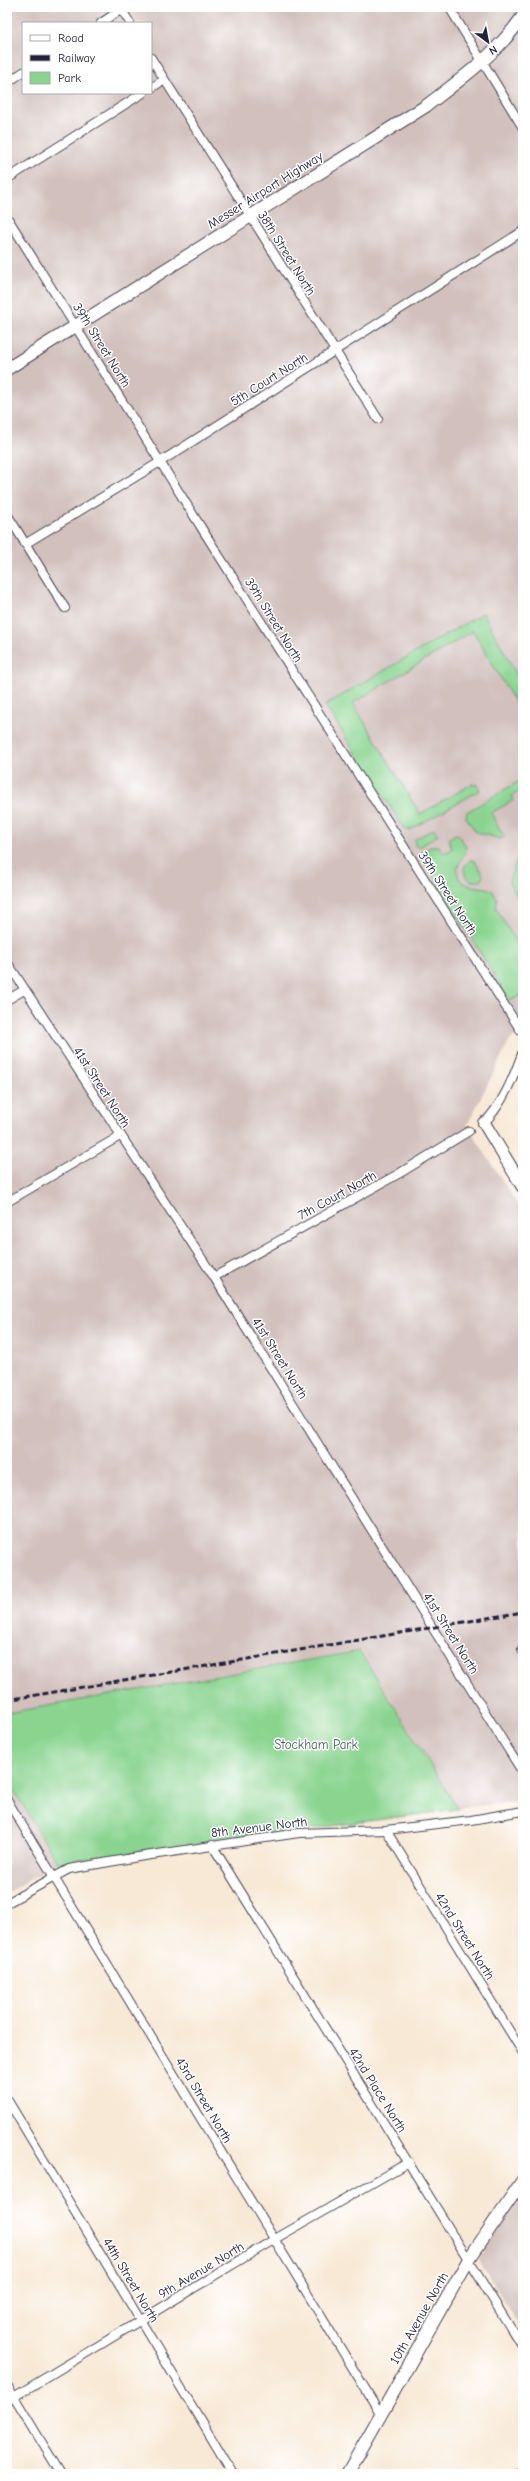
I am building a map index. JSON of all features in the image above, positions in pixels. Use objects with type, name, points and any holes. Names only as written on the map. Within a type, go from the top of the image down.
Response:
[{"type":"main road","name":"Messer Airport Highway","points":[[7,369],[426,106],[483,62],[516,27],[523,16]]},
{"type":"main road","points":[[484,1122],[523,1187]]},
{"type":"main road","name":"10th Avenue North","points":[[347,2474],[380,2413],[469,2259],[523,2180]]},
{"type":"street","points":[[449,7],[523,128]]},
{"type":"street","points":[[102,22],[123,8],[130,22]]},
{"type":"street","name":"38th Street North","points":[[152,60],[378,419]]},
{"type":"street","points":[[7,82],[22,73]]},
{"type":"street","points":[[152,87],[164,80]]},
{"type":"street","points":[[7,179],[141,94]]},
{"type":"street","name":"39th Street North","points":[[7,217],[160,462],[523,1034]]},
{"type":"street","name":"5th Court North","points":[[25,544],[160,462],[523,231]]},
{"type":"street","points":[[7,514],[65,608]]},
{"type":"street","name":"41st Street North","points":[[7,962],[214,1277],[523,1773]]},
{"type":"street","points":[[7,1000],[24,990]]},
{"type":"street","points":[[484,1122],[493,1114],[515,1075],[523,1051]]},
{"type":"street","name":"7th Court North","points":[[214,1277],[400,1173],[469,1131]]},
{"type":"street","points":[[7,1202],[120,1136]]},
{"type":"street","name":"43rd Street North","points":[[7,1800],[276,2239],[380,2413]]},
{"type":"street","name":"8th Avenue North","points":[[7,1903],[69,1869],[212,1845],[299,1833],[386,1830],[471,1820],[523,1811]]},
{"type":"street","name":"42nd Street North","points":[[386,1830],[523,2053]]},
{"type":"street","name":"42nd Place North","points":[[212,1845],[523,2348]]},
{"type":"street","name":"44th Street North","points":[[7,2099],[142,2320],[233,2474]]},
{"type":"street","name":"9th Avenue North","points":[[11,2399],[276,2239],[409,2162]]},
{"type":"street","points":[[7,2384],[11,2399],[61,2474]]},
{"type":"street","points":[[518,2474],[523,2471]]},
{"type":"shaded area","points":[[7,7],[523,7],[523,1026],[509,1042],[467,1125],[523,1213],[523,1800],[458,1809],[361,1650],[7,1713]]},
{"type":"shaded area","points":[[7,1779],[58,1863],[7,1893]]},
{"type":"shaded area","points":[[523,2187],[523,2331],[479,2260]]},
{"type":"green space","points":[[483,613],[523,686],[523,716],[473,631],[353,703],[420,814],[472,784],[477,785],[480,790],[410,830],[405,830],[325,705]]},
{"type":"green space","points":[[523,779],[523,789],[512,796],[514,800],[491,813],[504,837],[501,839],[476,832],[466,817],[467,812]]},
{"type":"green space","points":[[434,829],[438,835],[420,847],[415,846],[415,839]]},
{"type":"green space","points":[[455,834],[459,835],[466,847],[465,853],[458,867],[458,875],[460,880],[469,885],[492,890],[497,899],[496,908],[523,953],[523,994],[510,1001],[424,861],[423,851],[433,846],[439,846],[444,853],[452,849],[449,839]]},
{"type":"green space","points":[[470,860],[475,861],[483,875],[481,881],[471,881],[465,875],[464,867]]},
{"type":"green space","points":[[518,860],[523,868],[523,906],[509,882],[515,863]]},
{"type":"green space","name":"Stockham Park","points":[[360,1651],[458,1809],[58,1863],[7,1779],[7,1713]]},
{"type":"railway","points":[[7,1700],[523,1612]]}]
